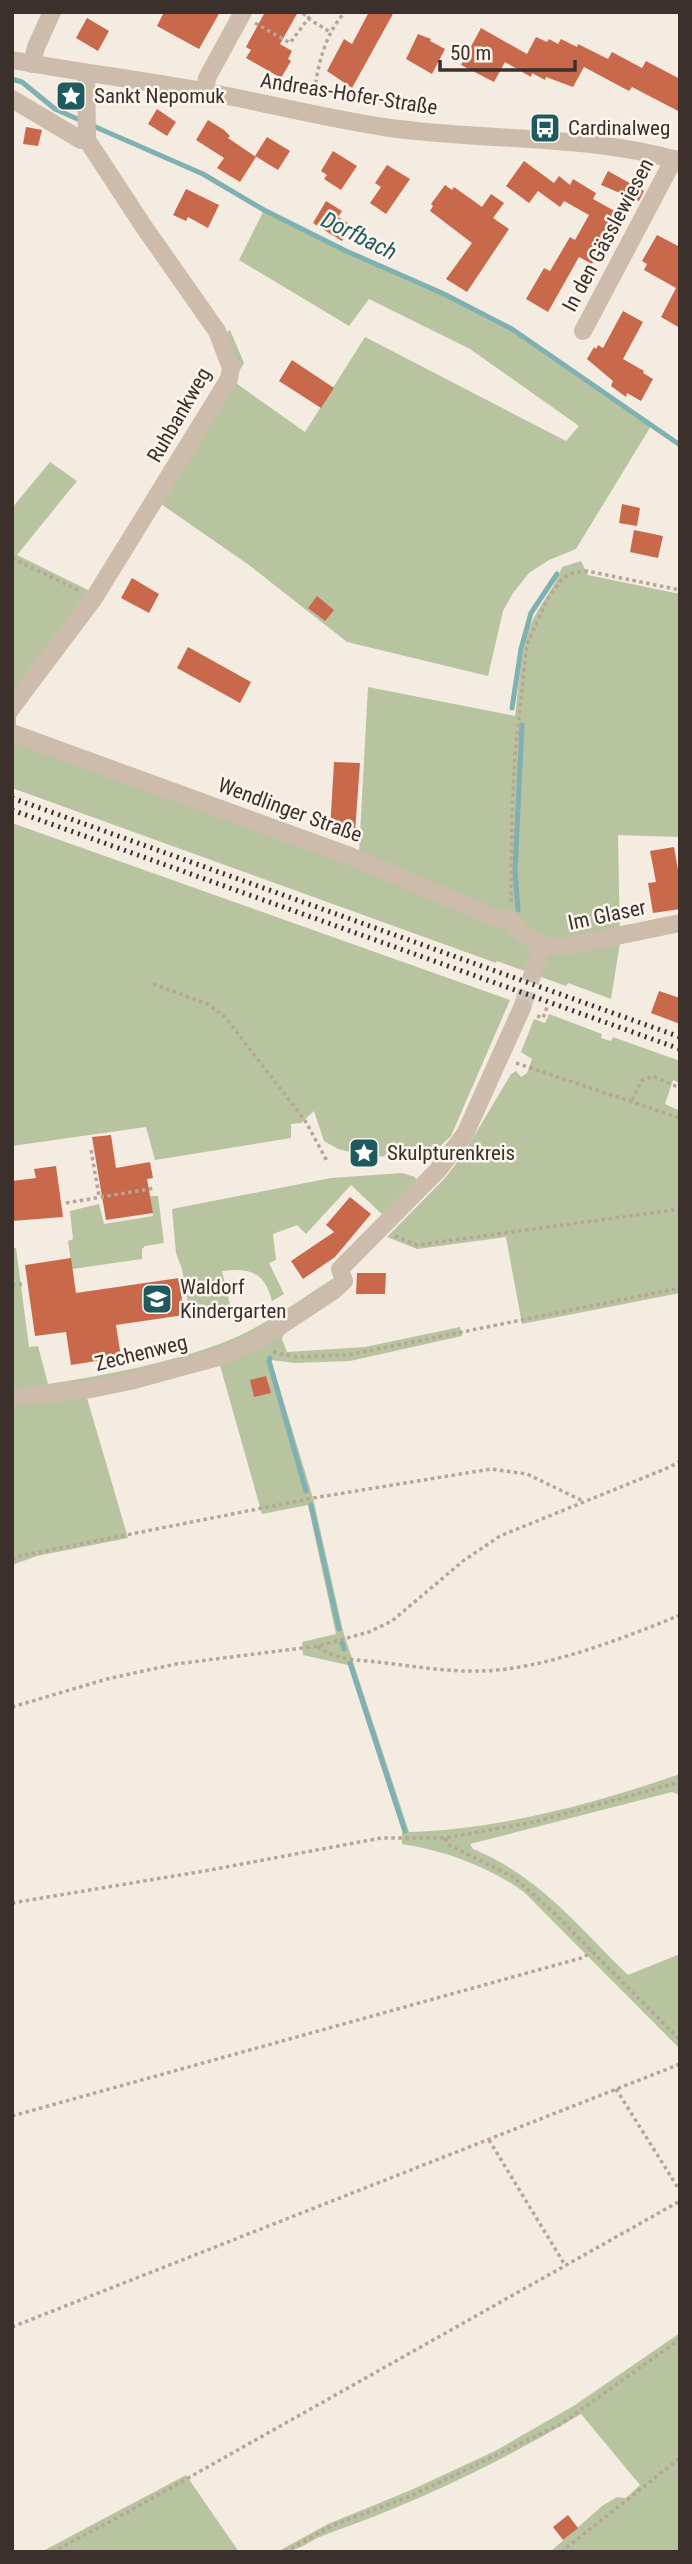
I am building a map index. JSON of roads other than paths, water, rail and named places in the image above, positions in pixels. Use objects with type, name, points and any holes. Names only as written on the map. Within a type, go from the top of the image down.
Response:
[{"type":"street","points":[[205,92],[207,78],[243,12]]},
{"type":"street","points":[[32,64],[50,13]]},
{"type":"street","name":"Andreas-Hofer-Straße","points":[[12,60],[205,92],[385,127],[576,141],[641,151],[677,160]]},
{"type":"street","points":[[12,99],[81,140],[87,137],[86,73]]},
{"type":"street","name":"Ruhbankweg","points":[[12,707],[94,598],[229,379],[231,368],[217,331],[144,226],[87,137]]},
{"type":"street","name":"In den Gässlewiesen","points":[[583,331],[677,160]]},
{"type":"street","name":"Wendlinger Straße","points":[[12,733],[350,856],[496,918],[510,918],[521,932],[542,946]]},
{"type":"street","name":"Im Glaser","points":[[542,946],[563,947],[680,923]]},
{"type":"street","points":[[533,973],[542,946]]},
{"type":"street","name":"Zechenweg","points":[[12,1398],[86,1390],[217,1358],[256,1342],[333,1291],[344,1280],[340,1269],[438,1170],[465,1134],[522,1008]]},
{"type":"waterway","name":"Dorfbach","points":[[12,79],[22,82],[55,109],[82,121]]},
{"type":"waterway","name":"Dorfbach","points":[[91,125],[203,174],[264,210],[346,251],[442,293],[512,329],[680,445]]},
{"type":"waterway","points":[[512,708],[521,649],[531,613],[557,574]]},
{"type":"waterway","points":[[518,910],[515,871],[522,725]]},
{"type":"waterway","points":[[270,1358],[306,1491]]},
{"type":"waterway","points":[[311,1505],[339,1629]]},
{"type":"waterway","points":[[342,1643],[344,1649]]},
{"type":"waterway","points":[[350,1663],[405,1831]]},
{"type":"tunnel","points":[[522,1008],[533,973]]},
{"type":"railway","points":[[12,798],[680,1037]]},
{"type":"railway","points":[[12,810],[680,1049]]},
{"type":"place","name":"Sankt Nepomuk","points":[[71,96]]},
{"type":"place","name":"Cardinalweg","points":[[545,128]]},
{"type":"place","name":"Skulpturenkreis","points":[[364,1153]]},
{"type":"place","name":"Waldorf Kindergarten","points":[[157,1299]]}]
